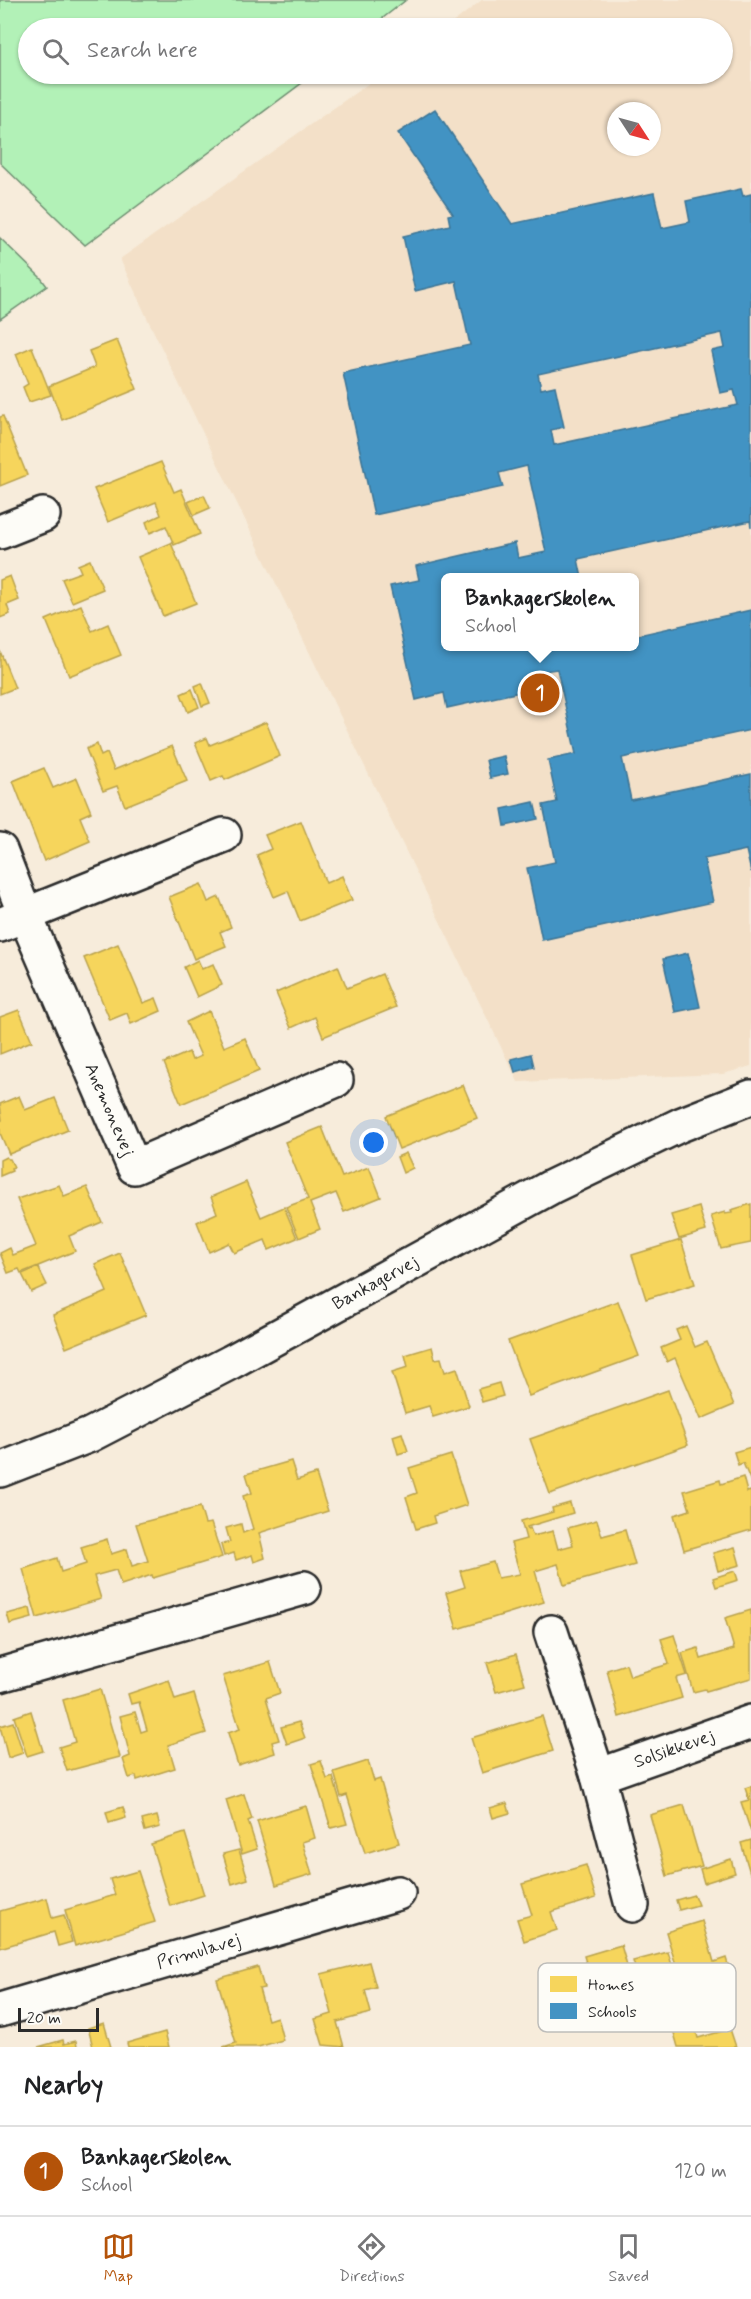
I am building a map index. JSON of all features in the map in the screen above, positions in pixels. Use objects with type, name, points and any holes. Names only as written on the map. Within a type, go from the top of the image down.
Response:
[{"type":"street","points":[[0,532],[42,515]]},
{"type":"street","points":[[13,920],[224,835]]},
{"type":"street","name":"Anemonevej","points":[[0,850],[13,920],[134,1167],[336,1080]]},
{"type":"street","name":"Bankagervej","points":[[0,1470],[100,1430],[231,1362],[550,1187],[680,1125],[751,1097]]},
{"type":"street","points":[[0,1675],[304,1588]]},
{"type":"street","points":[[551,1632],[598,1776],[632,1905]]},
{"type":"street","name":"Solsikkevej","points":[[598,1776],[751,1722]]},
{"type":"street","name":"Primulavej","points":[[0,2010],[398,1893]]},
{"type":"shaded area","points":[[482,0],[751,0],[751,1066],[723,1074],[518,1082],[120,259],[368,84],[733,84],[733,18],[459,18]]},
{"type":"green space","points":[[0,0],[406,0],[383,18],[18,18],[18,84],[301,84],[85,245],[0,163]]},
{"type":"green space","points":[[0,238],[47,286],[0,319]]},
{"type":"building: Homes","points":[[117,340],[137,389],[62,420],[49,386],[95,367],[89,351]]},
{"type":"building: Homes","points":[[32,347],[51,395],[29,402],[23,387],[28,384],[16,354]]},
{"type":"building: Homes","points":[[3,416],[27,475],[0,486],[0,417]]},
{"type":"building: Homes","points":[[161,462],[174,492],[181,489],[200,534],[174,545],[166,526],[150,533],[146,522],[161,515],[156,502],[108,522],[94,489]]},
{"type":"building: Homes","points":[[204,495],[210,508],[194,515],[188,502]]},
{"type":"building: Homes","points":[[171,543],[196,603],[163,616],[138,557]]},
{"type":"building: Homes","points":[[90,560],[103,589],[72,602],[62,579],[81,572],[78,565]]},
{"type":"building: Homes","points":[[10,576],[19,600],[7,605],[10,614],[0,618],[0,580]]},
{"type":"building: Homes","points":[[81,605],[92,631],[108,624],[121,655],[69,676],[46,620]]},
{"type":"building: Homes","points":[[0,651],[15,688],[0,694]]},
{"type":"building: Homes","points":[[202,683],[210,703],[202,706],[195,686]]},
{"type":"building: Homes","points":[[192,689],[199,707],[188,712],[181,694]]},
{"type":"building: Homes","points":[[266,722],[280,756],[225,780],[223,776],[211,781],[195,743],[207,738],[210,745]]},
{"type":"building: Homes","points":[[97,744],[101,756],[107,753],[114,770],[172,746],[187,781],[125,806],[117,786],[103,791],[86,749]]},
{"type":"building: Homes","points":[[44,768],[53,788],[77,778],[91,812],[80,817],[90,841],[44,861],[13,781]]},
{"type":"building: Homes","points":[[301,821],[326,883],[342,876],[352,900],[300,921],[288,891],[274,897],[257,855],[271,849],[265,835]]},
{"type":"building: Homes","points":[[201,884],[208,902],[219,897],[231,927],[220,932],[226,946],[194,959],[169,897]]},
{"type":"building: Homes","points":[[118,944],[143,1003],[156,998],[161,1011],[131,1024],[127,1013],[110,1020],[84,958]]},
{"type":"building: Homes","points":[[198,960],[202,969],[213,964],[222,985],[197,997],[184,967]]},
{"type":"building: Homes","points":[[338,966],[347,988],[382,974],[396,1007],[323,1037],[315,1017],[291,1028],[276,993]]},
{"type":"building: Homes","points":[[19,1010],[32,1041],[0,1054],[0,1017]]},
{"type":"building: Homes","points":[[209,1011],[224,1047],[245,1038],[259,1071],[181,1104],[164,1063],[189,1052],[192,1060],[201,1056],[186,1022]]},
{"type":"building: Homes","points":[[463,1085],[477,1118],[399,1149],[386,1116]]},
{"type":"building: Homes","points":[[19,1096],[25,1110],[55,1098],[68,1130],[9,1154],[0,1133],[0,1121],[2,1120],[0,1104]]},
{"type":"building: Homes","points":[[322,1127],[342,1177],[369,1167],[381,1197],[344,1212],[336,1193],[310,1203],[320,1229],[299,1238],[286,1207],[308,1199],[285,1142]]},
{"type":"building: Homes","points":[[406,1153],[413,1168],[403,1173],[397,1157]]},
{"type":"building: Homes","points":[[6,1157],[10,1159],[14,1167],[11,1168],[12,1171],[0,1176],[0,1160]]},
{"type":"building: Homes","points":[[246,1182],[261,1217],[284,1207],[297,1238],[269,1250],[265,1240],[234,1253],[229,1243],[209,1252],[197,1222],[217,1213],[211,1197]]},
{"type":"building: Homes","points":[[59,1185],[64,1196],[87,1187],[102,1222],[69,1236],[75,1251],[21,1273],[19,1269],[8,1273],[0,1253],[10,1248],[13,1255],[36,1246],[17,1199]]},
{"type":"building: Homes","points":[[751,1204],[751,1243],[721,1249],[711,1216],[725,1212],[725,1214],[732,1213],[731,1210]]},
{"type":"building: Homes","points":[[699,1207],[706,1231],[679,1239],[671,1215]]},
{"type":"building: Homes","points":[[681,1240],[695,1284],[646,1299],[632,1255]]},
{"type":"building: Homes","points":[[120,1253],[146,1315],[66,1348],[53,1315],[107,1292],[95,1264]]},
{"type":"building: Homes","points":[[38,1267],[47,1285],[31,1292],[22,1274]]},
{"type":"building: Homes","points":[[618,1301],[639,1356],[529,1396],[508,1341]]},
{"type":"building: Homes","points":[[686,1326],[695,1347],[707,1342],[734,1405],[701,1419],[675,1358],[667,1362],[661,1348],[680,1340],[676,1330]]},
{"type":"building: Homes","points":[[432,1347],[435,1359],[441,1358],[445,1372],[457,1368],[469,1406],[433,1417],[429,1406],[405,1413],[392,1372],[408,1367],[405,1355]]},
{"type":"building: Homes","points":[[499,1383],[503,1396],[482,1402],[478,1389]]},
{"type":"building: Homes","points":[[668,1390],[688,1445],[550,1494],[530,1439]]},
{"type":"building: Homes","points":[[402,1433],[408,1451],[398,1454],[393,1436]]},
{"type":"building: Homes","points":[[751,1447],[751,1482],[743,1463],[738,1465],[734,1452]]},
{"type":"building: Homes","points":[[451,1455],[467,1505],[433,1516],[435,1523],[416,1529],[406,1497],[417,1493],[409,1468]]},
{"type":"building: Homes","points":[[291,1461],[297,1480],[316,1474],[328,1511],[259,1533],[265,1558],[254,1562],[252,1555],[236,1560],[234,1553],[224,1556],[221,1545],[230,1542],[226,1528],[241,1524],[243,1533],[253,1529],[243,1496],[252,1493],[246,1474]]},
{"type":"building: Homes","points":[[743,1477],[747,1492],[751,1491],[751,1530],[684,1550],[674,1515],[690,1510],[684,1491],[720,1480],[721,1484]]},
{"type":"building: Homes","points":[[570,1503],[573,1513],[527,1527],[530,1528],[533,1536],[553,1531],[558,1549],[573,1545],[568,1528],[597,1520],[602,1536],[625,1530],[635,1565],[564,1585],[558,1564],[535,1571],[544,1602],[457,1629],[446,1593],[465,1587],[460,1571],[493,1562],[498,1578],[520,1574],[511,1543],[526,1539],[521,1521],[553,1512],[552,1508]]},
{"type":"building: Homes","points":[[200,1507],[205,1524],[211,1523],[222,1557],[153,1578],[152,1575],[121,1585],[116,1570],[94,1576],[101,1599],[37,1618],[23,1569],[57,1558],[61,1572],[86,1564],[81,1547],[107,1539],[111,1554],[127,1549],[132,1566],[148,1561],[136,1524]]},
{"type":"building: Homes","points":[[735,1547],[740,1565],[718,1571],[713,1553]]},
{"type":"building: Homes","points":[[735,1571],[738,1580],[716,1587],[713,1578]]},
{"type":"building: Homes","points":[[30,1608],[32,1618],[10,1624],[7,1614]]},
{"type":"building: Homes","points":[[751,1610],[751,1678],[706,1691],[705,1689],[693,1692],[682,1653],[698,1648],[701,1659],[734,1649],[725,1618]]},
{"type":"building: Homes","points":[[674,1635],[687,1675],[676,1678],[682,1698],[619,1717],[607,1670],[626,1664],[630,1676],[669,1664],[661,1639]]},
{"type":"building: Homes","points":[[516,1654],[525,1684],[496,1692],[487,1663]]},
{"type":"building: Homes","points":[[270,1662],[280,1693],[266,1698],[279,1740],[272,1742],[275,1753],[238,1765],[228,1733],[240,1729],[223,1676]]},
{"type":"building: Homes","points":[[169,1680],[175,1700],[194,1694],[206,1733],[168,1745],[175,1768],[137,1780],[136,1776],[129,1778],[123,1759],[130,1756],[120,1716],[135,1712],[141,1732],[147,1730],[139,1702],[131,1704],[128,1694]]},
{"type":"building: Homes","points":[[100,1689],[120,1757],[67,1771],[59,1747],[75,1742],[63,1700]]},
{"type":"building: Homes","points":[[31,1711],[43,1751],[27,1756],[14,1717]]},
{"type":"building: Homes","points":[[542,1716],[553,1751],[482,1773],[471,1738]]},
{"type":"building: Homes","points":[[13,1722],[23,1753],[8,1758],[0,1726]]},
{"type":"building: Homes","points":[[299,1722],[305,1738],[287,1744],[281,1727]]},
{"type":"building: Homes","points":[[321,1761],[327,1779],[333,1777],[347,1824],[331,1828],[311,1764]]},
{"type":"building: Homes","points":[[368,1761],[374,1781],[380,1779],[399,1843],[365,1853],[347,1795],[341,1797],[334,1772]]},
{"type":"building: Homes","points":[[751,1786],[751,1832],[741,1802],[749,1800],[745,1788]]},
{"type":"building: Homes","points":[[244,1794],[252,1819],[248,1821],[257,1849],[242,1854],[226,1800]]},
{"type":"building: Homes","points":[[507,1803],[510,1813],[493,1818],[490,1808]]},
{"type":"building: Homes","points":[[684,1805],[702,1866],[667,1876],[650,1815]]},
{"type":"building: Homes","points":[[306,1806],[315,1838],[302,1842],[312,1874],[276,1885],[257,1821]]},
{"type":"building: Homes","points":[[123,1807],[126,1818],[109,1823],[106,1812]]},
{"type":"building: Homes","points":[[157,1816],[160,1827],[145,1831],[142,1820]]},
{"type":"building: Homes","points":[[185,1833],[204,1895],[170,1906],[151,1844]]},
{"type":"building: Homes","points":[[751,1840],[751,1872],[750,1873],[741,1843]]},
{"type":"building: Homes","points":[[239,1850],[248,1879],[232,1884],[223,1854]]},
{"type":"building: Homes","points":[[731,1859],[735,1873],[704,1883],[700,1869]]},
{"type":"building: Homes","points":[[586,1865],[596,1898],[551,1912],[557,1930],[524,1941],[517,1919],[532,1915],[522,1884]]},
{"type":"building: Homes","points":[[138,1871],[155,1922],[75,1946],[65,1910],[115,1895],[110,1879]]},
{"type":"building: Homes","points":[[694,1895],[698,1905],[679,1910],[676,1900]]},
{"type":"building: Homes","points":[[47,1898],[52,1918],[64,1915],[72,1942],[58,1946],[54,1932],[0,1948],[0,1911]]},
{"type":"building: Homes","points":[[702,1921],[714,1962],[726,1958],[728,1963],[675,1963],[666,1932]]},
{"type":"building: Homes","points":[[621,1945],[626,1963],[586,1963],[584,1956]]},
{"type":"building: Homes","points":[[668,1952],[671,1963],[634,1963],[633,1961]]},
{"type":"building: Homes","points":[[369,1962],[376,1987],[365,1990],[371,2013],[337,2022],[344,2047],[323,2045],[315,2019],[332,2014],[321,1974]]},
{"type":"building: Homes","points":[[258,1967],[264,1988],[259,1989],[268,2020],[277,2017],[283,2040],[258,2047],[223,2047],[236,2043],[217,1979]]},
{"type":"building: Homes","points":[[104,2023],[111,2047],[93,2047],[88,2028]]},
{"type":"building: Homes","points":[[165,2032],[169,2047],[128,2047],[127,2043]]},
{"type":"building: Homes","points":[[674,2032],[696,2032],[698,2038],[719,2032],[731,2032],[736,2047],[678,2047]]},
{"type":"building: Homes","points":[[63,2040],[64,2044],[76,2041],[77,2047],[38,2047]]},
{"type":"building: Schools","points":[[435,109],[512,224],[654,193],[662,228],[690,222],[686,201],[741,189],[743,196],[751,194],[751,527],[750,521],[578,559],[581,573],[441,573],[441,651],[639,651],[639,635],[751,610],[751,730],[622,758],[631,800],[751,774],[751,872],[746,850],[704,859],[713,902],[542,940],[527,868],[555,862],[543,805],[557,802],[548,760],[576,754],[557,669],[543,671],[547,686],[447,708],[444,693],[416,700],[390,586],[419,580],[416,566],[515,543],[518,558],[546,552],[527,466],[499,473],[503,487],[374,515],[343,373],[470,345],[456,281],[415,291],[403,236],[450,225],[448,215],[453,214],[398,133]],"holes":[[[722,333],[725,348],[711,351],[720,393],[734,390],[738,405],[554,445],[551,430],[564,427],[555,386],[541,389],[538,374]]]},
{"type":"building: Schools","points":[[504,756],[508,774],[490,778],[486,760]]},
{"type":"building: Schools","points":[[534,802],[538,819],[505,826],[502,809]]},
{"type":"building: Schools","points":[[688,953],[700,1007],[675,1012],[663,959]]},
{"type":"building: Schools","points":[[531,1054],[534,1067],[515,1072],[511,1059]]},
{"type":"place","name":"Bankagerskolen","points":[[540,693]]}]
